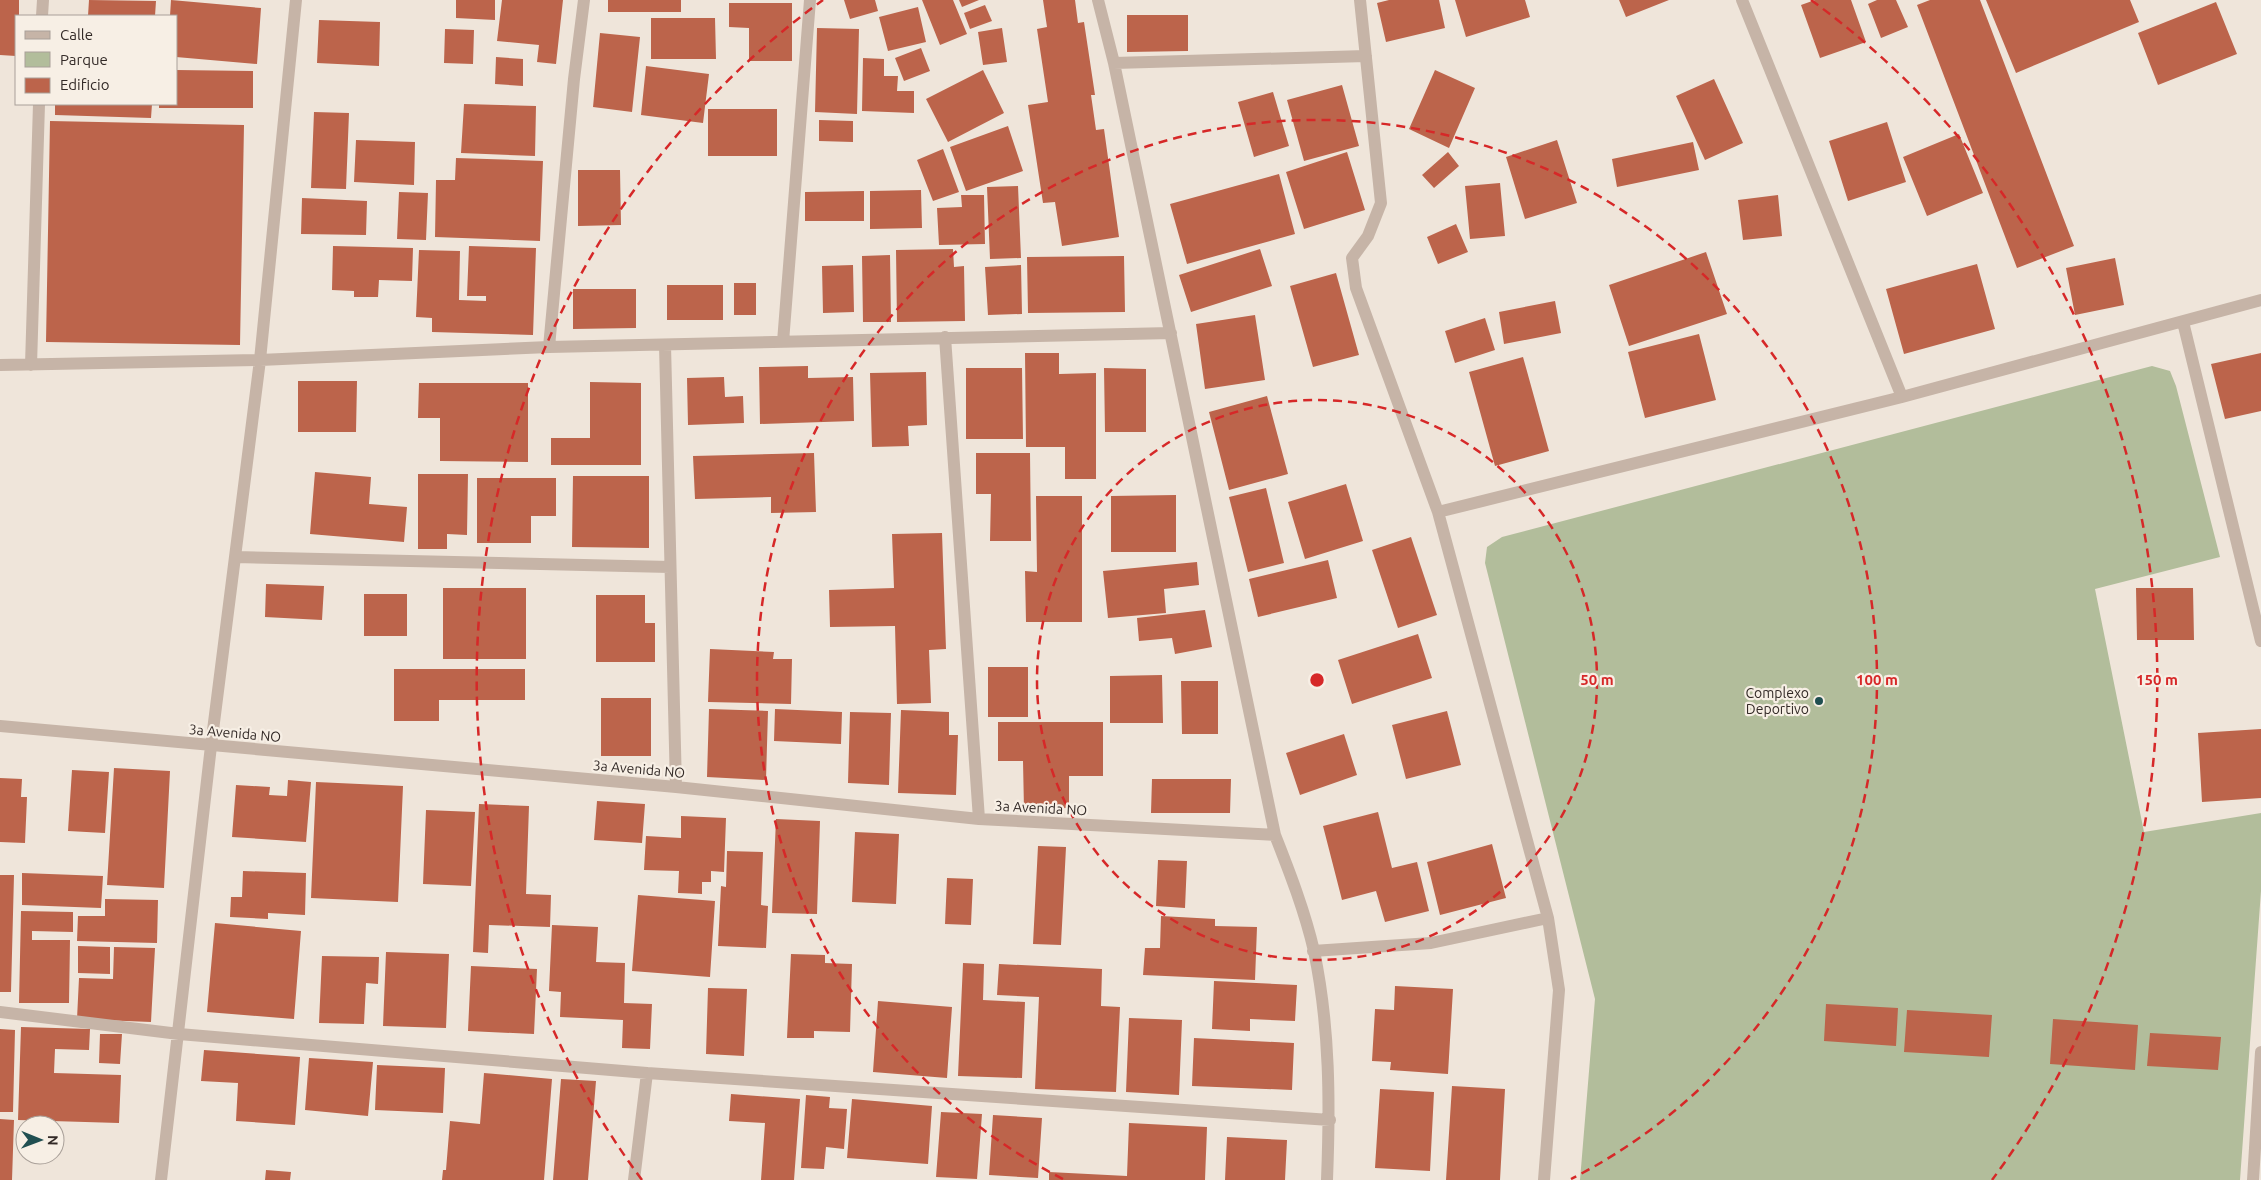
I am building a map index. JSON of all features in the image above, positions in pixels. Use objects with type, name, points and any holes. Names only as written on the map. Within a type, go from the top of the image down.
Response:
[{"type":"street","points":[[42,15],[43,0]]},
{"type":"street","points":[[161,1180],[211,746],[260,360],[296,0]]},
{"type":"street","points":[[548,347],[574,79],[584,0]]},
{"type":"street","points":[[783,342],[810,0]]},
{"type":"street","points":[[1098,0],[1114,63],[1275,835],[1296,892],[1314,951],[1326,1027],[1330,1120],[1327,1180]]},
{"type":"street","points":[[1360,0],[1381,203],[1368,236],[1352,258],[1356,288],[1438,512],[1548,918],[1559,990],[1544,1180]]},
{"type":"street","points":[[1742,0],[1902,397]]},
{"type":"street","points":[[1114,63],[1366,56]]},
{"type":"street","points":[[31,365],[39,105]]},
{"type":"street","points":[[1438,512],[1902,397],[2261,300]]},
{"type":"street","points":[[2183,322],[2261,641]]},
{"type":"street","points":[[0,365],[260,360],[548,347],[1171,333]]},
{"type":"street","points":[[945,337],[979,819]]},
{"type":"street","points":[[665,345],[676,787]]},
{"type":"street","points":[[235,557],[670,567]]},
{"type":"street","name":"3a Avenida NO","points":[[0,726],[676,787],[979,819],[1275,835]]},
{"type":"street","points":[[1314,951],[1431,942],[1548,918]]},
{"type":"street","points":[[0,1012],[179,1034],[647,1073],[1330,1120]]},
{"type":"street","points":[[2252,1180],[2261,1052]]},
{"type":"street","points":[[634,1180],[647,1073]]},
{"type":"green space","name":"Complexo Deportivo","points":[[2152,366],[2170,371],[2176,386],[2220,557],[2095,589],[2144,832],[2261,813],[2261,891],[2240,1180],[1580,1180],[1595,999],[1485,563],[1487,547],[1502,537]]},
{"type":"building","points":[[0,0],[19,0],[19,15],[15,15],[15,56],[0,55]]},
{"type":"building","points":[[89,0],[156,1],[155,15],[88,15]]},
{"type":"building","points":[[171,0],[261,8],[257,64],[178,57],[178,15],[170,15]]},
{"type":"building","points":[[456,0],[495,0],[495,20],[456,18]]},
{"type":"building","points":[[502,0],[563,0],[556,64],[537,62],[539,45],[497,41]]},
{"type":"building","points":[[608,0],[681,0],[681,12],[608,12]]},
{"type":"building","points":[[844,0],[875,0],[878,11],[850,19]]},
{"type":"building","points":[[922,0],[953,0],[967,34],[940,45]]},
{"type":"building","points":[[959,0],[979,0],[962,7]]},
{"type":"building","points":[[1043,0],[1075,0],[1078,23],[1084,22],[1095,95],[1091,95],[1096,130],[1104,129],[1119,237],[1062,246],[1055,202],[1043,203],[1028,105],[1048,102],[1037,29],[1047,27]]},
{"type":"building","points":[[1389,0],[1439,0],[1445,28],[1386,42],[1377,3]]},
{"type":"building","points":[[1455,0],[1525,0],[1530,17],[1466,37]]},
{"type":"building","points":[[1619,0],[1669,0],[1626,17]]},
{"type":"building","points":[[1815,0],[1851,0],[1866,42],[1820,58],[1801,5]]},
{"type":"building","points":[[1877,0],[1896,0],[1908,27],[1881,38],[1868,4]]},
{"type":"building","points":[[1930,0],[1980,0],[2074,246],[2017,268],[1917,5]]},
{"type":"building","points":[[1986,0],[2130,0],[2139,22],[2016,73]]},
{"type":"building","points":[[2216,2],[2237,54],[2158,85],[2138,33]]},
{"type":"building","points":[[729,3],[792,3],[792,61],[749,61],[749,28],[729,27]]},
{"type":"building","points":[[985,5],[992,21],[970,29],[964,13]]},
{"type":"building","points":[[918,7],[926,42],[888,51],[879,17]]},
{"type":"building","points":[[1127,15],[1188,15],[1188,51],[1127,52]]},
{"type":"building","points":[[651,18],[715,18],[716,59],[651,59]]},
{"type":"building","points":[[319,20],[380,22],[379,66],[317,63]]},
{"type":"building","points":[[817,28],[859,29],[857,114],[815,112]]},
{"type":"building","points":[[1002,28],[1007,62],[983,65],[978,32]]},
{"type":"building","points":[[445,29],[474,30],[473,64],[444,63]]},
{"type":"building","points":[[600,33],[640,37],[632,112],[593,107]]},
{"type":"building","points":[[921,48],[930,71],[904,81],[895,58]]},
{"type":"building","points":[[496,57],[523,59],[523,86],[495,84]]},
{"type":"building","points":[[863,58],[884,59],[884,76],[898,76],[897,91],[914,91],[914,113],[862,111]]},
{"type":"building","points":[[646,66],[709,74],[703,123],[641,115]]},
{"type":"building","points":[[178,70],[253,71],[253,108],[159,108],[159,105],[178,105]]},
{"type":"building","points":[[983,70],[1004,113],[948,142],[926,99]]},
{"type":"building","points":[[1435,70],[1475,88],[1449,148],[1409,129]]},
{"type":"building","points":[[1714,79],[1743,143],[1705,160],[1676,96]]},
{"type":"building","points":[[1342,85],[1359,146],[1304,161],[1287,100]]},
{"type":"building","points":[[1273,92],[1289,146],[1254,157],[1238,102]]},
{"type":"building","points":[[464,104],[536,106],[535,156],[461,153]]},
{"type":"building","points":[[55,105],[152,105],[151,118],[55,115]]},
{"type":"building","points":[[708,109],[777,109],[777,156],[708,156]]},
{"type":"building","points":[[314,112],[349,113],[346,189],[311,188]]},
{"type":"building","points":[[819,120],[853,121],[853,142],[819,141]]},
{"type":"building","points":[[50,121],[244,125],[240,345],[46,342]]},
{"type":"building","points":[[1887,122],[1906,182],[1848,201],[1829,141]]},
{"type":"building","points":[[1008,126],[1023,171],[966,191],[950,147]]},
{"type":"building","points":[[1959,134],[1983,193],[1927,216],[1903,157]]},
{"type":"building","points":[[356,140],[415,142],[414,185],[354,182]]},
{"type":"building","points":[[1557,140],[1577,203],[1525,219],[1506,157]]},
{"type":"building","points":[[1693,142],[1699,170],[1617,187],[1612,159]]},
{"type":"building","points":[[943,149],[959,192],[933,201],[917,160]]},
{"type":"building","points":[[1347,152],[1365,210],[1304,229],[1286,172]]},
{"type":"building","points":[[1448,152],[1459,166],[1434,188],[1422,175]]},
{"type":"building","points":[[456,158],[543,161],[540,241],[435,237],[436,180],[455,180]]},
{"type":"building","points":[[578,170],[620,170],[621,225],[578,226]]},
{"type":"building","points":[[1279,174],[1295,234],[1187,264],[1170,204]]},
{"type":"building","points":[[1500,183],[1505,236],[1470,239],[1465,186]]},
{"type":"building","points":[[1018,186],[1021,258],[990,259],[987,187]]},
{"type":"building","points":[[921,190],[922,228],[870,229],[870,191]]},
{"type":"building","points":[[864,191],[864,221],[805,221],[805,192]]},
{"type":"building","points":[[399,192],[428,193],[426,240],[397,239]]},
{"type":"building","points":[[961,195],[984,195],[985,244],[939,245],[937,208],[962,207]]},
{"type":"building","points":[[1778,195],[1782,236],[1743,240],[1738,200]]},
{"type":"building","points":[[302,198],[367,201],[366,235],[301,234]]},
{"type":"building","points":[[1456,224],[1468,252],[1438,264],[1427,237]]},
{"type":"building","points":[[333,246],[413,248],[412,281],[379,280],[378,297],[354,297],[354,291],[332,290]]},
{"type":"building","points":[[469,246],[536,248],[533,335],[432,332],[432,318],[416,317],[419,250],[460,251],[459,300],[486,301],[486,296],[467,296]]},
{"type":"building","points":[[953,249],[954,267],[964,266],[965,321],[897,322],[896,250]]},
{"type":"building","points":[[1260,249],[1272,286],[1191,312],[1179,275]]},
{"type":"building","points":[[1706,252],[1727,314],[1629,346],[1609,285]]},
{"type":"building","points":[[890,255],[891,322],[863,322],[862,256]]},
{"type":"building","points":[[1124,256],[1125,312],[1028,313],[1027,257]]},
{"type":"building","points":[[2115,258],[2124,305],[2075,315],[2066,268]]},
{"type":"building","points":[[1977,264],[1995,329],[1904,354],[1886,289]]},
{"type":"building","points":[[853,265],[854,312],[823,313],[822,266]]},
{"type":"building","points":[[1021,265],[1022,314],[988,315],[985,267]]},
{"type":"building","points":[[1336,273],[1359,355],[1313,367],[1290,286]]},
{"type":"building","points":[[734,283],[756,283],[756,315],[734,315]]},
{"type":"building","points":[[667,285],[723,285],[723,320],[667,320]]},
{"type":"building","points":[[573,289],[636,289],[636,328],[573,329]]},
{"type":"building","points":[[1555,301],[1561,333],[1504,344],[1499,312]]},
{"type":"building","points":[[1255,315],[1265,380],[1205,389],[1196,324]]},
{"type":"building","points":[[1485,318],[1495,350],[1455,363],[1445,331]]},
{"type":"building","points":[[1699,334],[1716,400],[1645,418],[1628,352]]},
{"type":"building","points":[[1025,353],[1059,353],[1059,374],[1096,373],[1096,479],[1065,479],[1065,447],[1026,447]]},
{"type":"building","points":[[2261,353],[2261,411],[2225,419],[2211,364]]},
{"type":"building","points":[[1523,357],[1549,451],[1495,466],[1469,372]]},
{"type":"building","points":[[808,366],[808,378],[853,377],[854,421],[760,424],[759,367]]},
{"type":"building","points":[[966,368],[1022,368],[1023,439],[966,439]]},
{"type":"building","points":[[1104,368],[1146,369],[1146,432],[1105,432]]},
{"type":"building","points":[[926,372],[927,425],[908,426],[909,446],[872,447],[870,373]]},
{"type":"building","points":[[724,377],[725,397],[743,396],[744,423],[688,425],[687,378]]},
{"type":"building","points":[[298,381],[357,381],[356,432],[298,432]]},
{"type":"building","points":[[590,382],[641,383],[641,465],[551,465],[551,438],[590,438]]},
{"type":"building","points":[[419,383],[528,383],[528,462],[440,461],[440,418],[418,418]]},
{"type":"building","points":[[1267,396],[1288,474],[1229,490],[1209,412]]},
{"type":"building","points":[[814,453],[816,512],[771,513],[771,497],[695,499],[693,456]]},
{"type":"building","points":[[976,453],[1030,453],[1031,541],[990,541],[991,494],[976,494]]},
{"type":"building","points":[[315,472],[371,477],[369,504],[407,507],[404,542],[310,534]]},
{"type":"building","points":[[418,474],[468,474],[467,535],[447,534],[447,549],[418,549]]},
{"type":"building","points":[[573,476],[649,476],[649,548],[572,547]]},
{"type":"building","points":[[477,478],[556,478],[556,516],[531,516],[531,543],[477,543]]},
{"type":"building","points":[[1346,484],[1363,541],[1305,559],[1288,502]]},
{"type":"building","points":[[1266,488],[1284,563],[1248,572],[1229,497]]},
{"type":"building","points":[[1176,495],[1176,552],[1111,552],[1111,496]]},
{"type":"building","points":[[1036,496],[1082,496],[1082,622],[1026,622],[1025,571],[1037,572]]},
{"type":"building","points":[[942,533],[946,649],[929,650],[931,703],[897,704],[895,626],[830,627],[829,590],[894,588],[892,534]]},
{"type":"building","points":[[1411,537],[1437,615],[1398,628],[1372,550]]},
{"type":"building","points":[[1328,560],[1337,598],[1258,617],[1249,579]]},
{"type":"building","points":[[1197,562],[1199,585],[1164,589],[1166,613],[1108,618],[1103,571]]},
{"type":"building","points":[[266,584],[324,586],[322,620],[265,617]]},
{"type":"building","points":[[443,588],[526,588],[526,659],[443,659]]},
{"type":"building","points":[[2136,588],[2193,588],[2194,640],[2137,640]]},
{"type":"building","points":[[364,594],[407,594],[407,636],[364,636]]},
{"type":"building","points":[[596,595],[645,595],[645,623],[655,623],[655,662],[596,662]]},
{"type":"building","points":[[1205,610],[1212,647],[1175,654],[1172,638],[1139,641],[1137,618]]},
{"type":"building","points":[[1418,634],[1432,678],[1352,704],[1338,660]]},
{"type":"building","points":[[710,649],[774,652],[773,659],[792,659],[791,704],[708,702]]},
{"type":"building","points":[[988,667],[1028,667],[1028,717],[988,717]]},
{"type":"building","points":[[394,669],[525,669],[525,700],[439,700],[439,721],[394,721]]},
{"type":"building","points":[[1162,675],[1163,723],[1110,723],[1110,676]]},
{"type":"building","points":[[1181,681],[1218,681],[1218,734],[1182,734]]},
{"type":"building","points":[[601,698],[651,698],[651,756],[601,756]]},
{"type":"building","points":[[709,709],[768,711],[766,780],[707,777]]},
{"type":"building","points":[[775,709],[842,712],[841,744],[774,741]]},
{"type":"building","points":[[901,710],[949,712],[949,735],[958,735],[956,795],[898,793]]},
{"type":"building","points":[[1447,711],[1461,765],[1406,779],[1392,725]]},
{"type":"building","points":[[850,712],[891,713],[889,785],[848,783]]},
{"type":"building","points":[[998,722],[1103,722],[1103,776],[1069,776],[1069,808],[1024,809],[1023,761],[998,761]]},
{"type":"building","points":[[2261,729],[2261,798],[2202,802],[2198,733]]},
{"type":"building","points":[[1344,734],[1357,775],[1300,795],[1286,753]]},
{"type":"building","points":[[114,768],[170,771],[164,888],[107,885]]},
{"type":"building","points":[[72,770],[109,772],[105,833],[68,831]]},
{"type":"building","points":[[0,778],[22,779],[21,797],[27,797],[25,843],[0,842]]},
{"type":"building","points":[[1152,779],[1231,779],[1230,813],[1151,813]]},
{"type":"building","points":[[288,780],[311,782],[306,842],[232,837],[236,785],[270,787],[269,795],[287,796]]},
{"type":"building","points":[[316,782],[403,786],[398,902],[311,898]]},
{"type":"building","points":[[597,801],[645,804],[642,843],[594,840]]},
{"type":"building","points":[[479,804],[529,806],[526,894],[551,895],[550,927],[489,925],[488,953],[473,952]]},
{"type":"building","points":[[426,810],[475,812],[471,886],[423,884]]},
{"type":"building","points":[[1378,812],[1392,868],[1417,862],[1429,911],[1385,922],[1376,891],[1342,900],[1323,826]]},
{"type":"building","points":[[681,816],[726,818],[724,872],[711,871],[711,882],[702,882],[702,894],[678,893],[679,871],[644,870],[646,836],[681,838]]},
{"type":"building","points":[[776,819],[820,821],[817,914],[772,913]]},
{"type":"building","points":[[855,832],[899,834],[896,904],[852,902]]},
{"type":"building","points":[[1492,844],[1506,898],[1440,915],[1427,862]]},
{"type":"building","points":[[1038,846],[1066,847],[1061,945],[1033,944]]},
{"type":"building","points":[[727,851],[763,852],[761,905],[768,906],[766,948],[718,946],[721,886],[726,887]]},
{"type":"building","points":[[1158,860],[1187,861],[1185,908],[1156,906]]},
{"type":"building","points":[[243,871],[306,873],[305,915],[268,913],[268,919],[230,917],[231,897],[242,897]]},
{"type":"building","points":[[22,873],[103,876],[101,908],[22,905]]},
{"type":"building","points":[[0,875],[14,875],[11,992],[0,992]]},
{"type":"building","points":[[947,878],[973,879],[971,925],[945,924]]},
{"type":"building","points":[[638,895],[715,901],[710,977],[632,971]]},
{"type":"building","points":[[105,899],[158,900],[157,943],[77,941],[78,916],[105,916]]},
{"type":"building","points":[[21,911],[73,912],[73,932],[32,931],[32,940],[70,940],[69,1003],[19,1003]]},
{"type":"building","points":[[1161,916],[1215,919],[1215,926],[1257,927],[1255,980],[1143,975],[1145,948],[1160,948]]},
{"type":"building","points":[[215,923],[301,931],[294,1019],[207,1012]]},
{"type":"building","points":[[552,925],[598,927],[596,962],[625,963],[624,1003],[652,1004],[650,1049],[622,1048],[623,1020],[560,1017],[561,992],[549,991]]},
{"type":"building","points":[[78,946],[110,947],[110,974],[78,973]]},
{"type":"building","points":[[114,947],[155,948],[151,1022],[77,1019],[79,978],[113,979]]},
{"type":"building","points":[[386,952],[449,954],[446,1028],[383,1026]]},
{"type":"building","points":[[791,954],[825,955],[825,963],[852,964],[850,1032],[814,1031],[814,1038],[787,1038]]},
{"type":"building","points":[[322,956],[379,957],[378,984],[366,983],[364,1024],[319,1023]]},
{"type":"building","points":[[963,963],[984,964],[983,1000],[1025,1002],[1022,1078],[958,1076]]},
{"type":"building","points":[[999,964],[1102,969],[1101,1006],[1120,1007],[1116,1092],[1035,1089],[1039,997],[997,995]]},
{"type":"building","points":[[471,966],[537,969],[534,1034],[468,1031]]},
{"type":"building","points":[[1214,981],[1297,985],[1295,1021],[1250,1019],[1250,1031],[1212,1029]]},
{"type":"building","points":[[1395,986],[1453,989],[1448,1074],[1390,1070],[1391,1062],[1372,1061],[1375,1009],[1394,1010]]},
{"type":"building","points":[[708,988],[747,989],[744,1056],[706,1054]]},
{"type":"building","points":[[878,1001],[952,1007],[947,1078],[873,1072]]},
{"type":"building","points":[[1826,1004],[1898,1008],[1896,1046],[1824,1041]]},
{"type":"building","points":[[1907,1010],[1992,1015],[1989,1057],[1904,1052]]},
{"type":"building","points":[[1129,1018],[1182,1020],[1179,1095],[1126,1092]]},
{"type":"building","points":[[2053,1019],[2138,1025],[2135,1070],[2050,1064]]},
{"type":"building","points":[[21,1027],[90,1029],[89,1050],[55,1049],[54,1073],[121,1075],[119,1123],[65,1121],[65,1115],[18,1115]]},
{"type":"building","points":[[0,1029],[15,1030],[13,1112],[0,1112]]},
{"type":"building","points":[[2150,1033],[2221,1037],[2218,1070],[2147,1066]]},
{"type":"building","points":[[100,1034],[122,1034],[120,1064],[99,1063]]},
{"type":"building","points":[[1194,1038],[1294,1043],[1292,1090],[1192,1086]]},
{"type":"building","points":[[204,1050],[300,1057],[295,1125],[236,1121],[238,1083],[201,1081]]},
{"type":"building","points":[[309,1058],[373,1062],[368,1116],[305,1110]]},
{"type":"building","points":[[377,1065],[445,1068],[443,1113],[375,1110]]},
{"type":"building","points":[[484,1073],[552,1079],[544,1180],[442,1180],[443,1170],[446,1170],[450,1121],[480,1124]]},
{"type":"building","points":[[561,1079],[596,1081],[588,1180],[553,1180]]},
{"type":"building","points":[[1452,1086],[1505,1089],[1500,1180],[1446,1180]]},
{"type":"building","points":[[1380,1089],[1434,1092],[1430,1171],[1375,1168]]},
{"type":"building","points":[[731,1094],[800,1099],[794,1180],[761,1180],[765,1123],[729,1121]]},
{"type":"building","points":[[806,1095],[830,1097],[829,1108],[847,1109],[844,1149],[826,1147],[824,1169],[801,1168]]},
{"type":"building","points":[[852,1099],[932,1106],[928,1164],[847,1158]]},
{"type":"building","points":[[941,1112],[982,1114],[977,1179],[936,1177]]},
{"type":"building","points":[[993,1115],[1042,1118],[1038,1178],[989,1175]]},
{"type":"building","points":[[0,1119],[14,1120],[12,1180],[0,1180]]},
{"type":"building","points":[[1129,1123],[1207,1127],[1205,1180],[1049,1180],[1049,1172],[1127,1176]]},
{"type":"building","points":[[1227,1137],[1287,1140],[1285,1180],[1225,1180]]},
{"type":"building","points":[[266,1170],[291,1172],[290,1180],[265,1180]]},
{"type":"place","name":"Complexo Deportivo","points":[[1819,701]]}]
